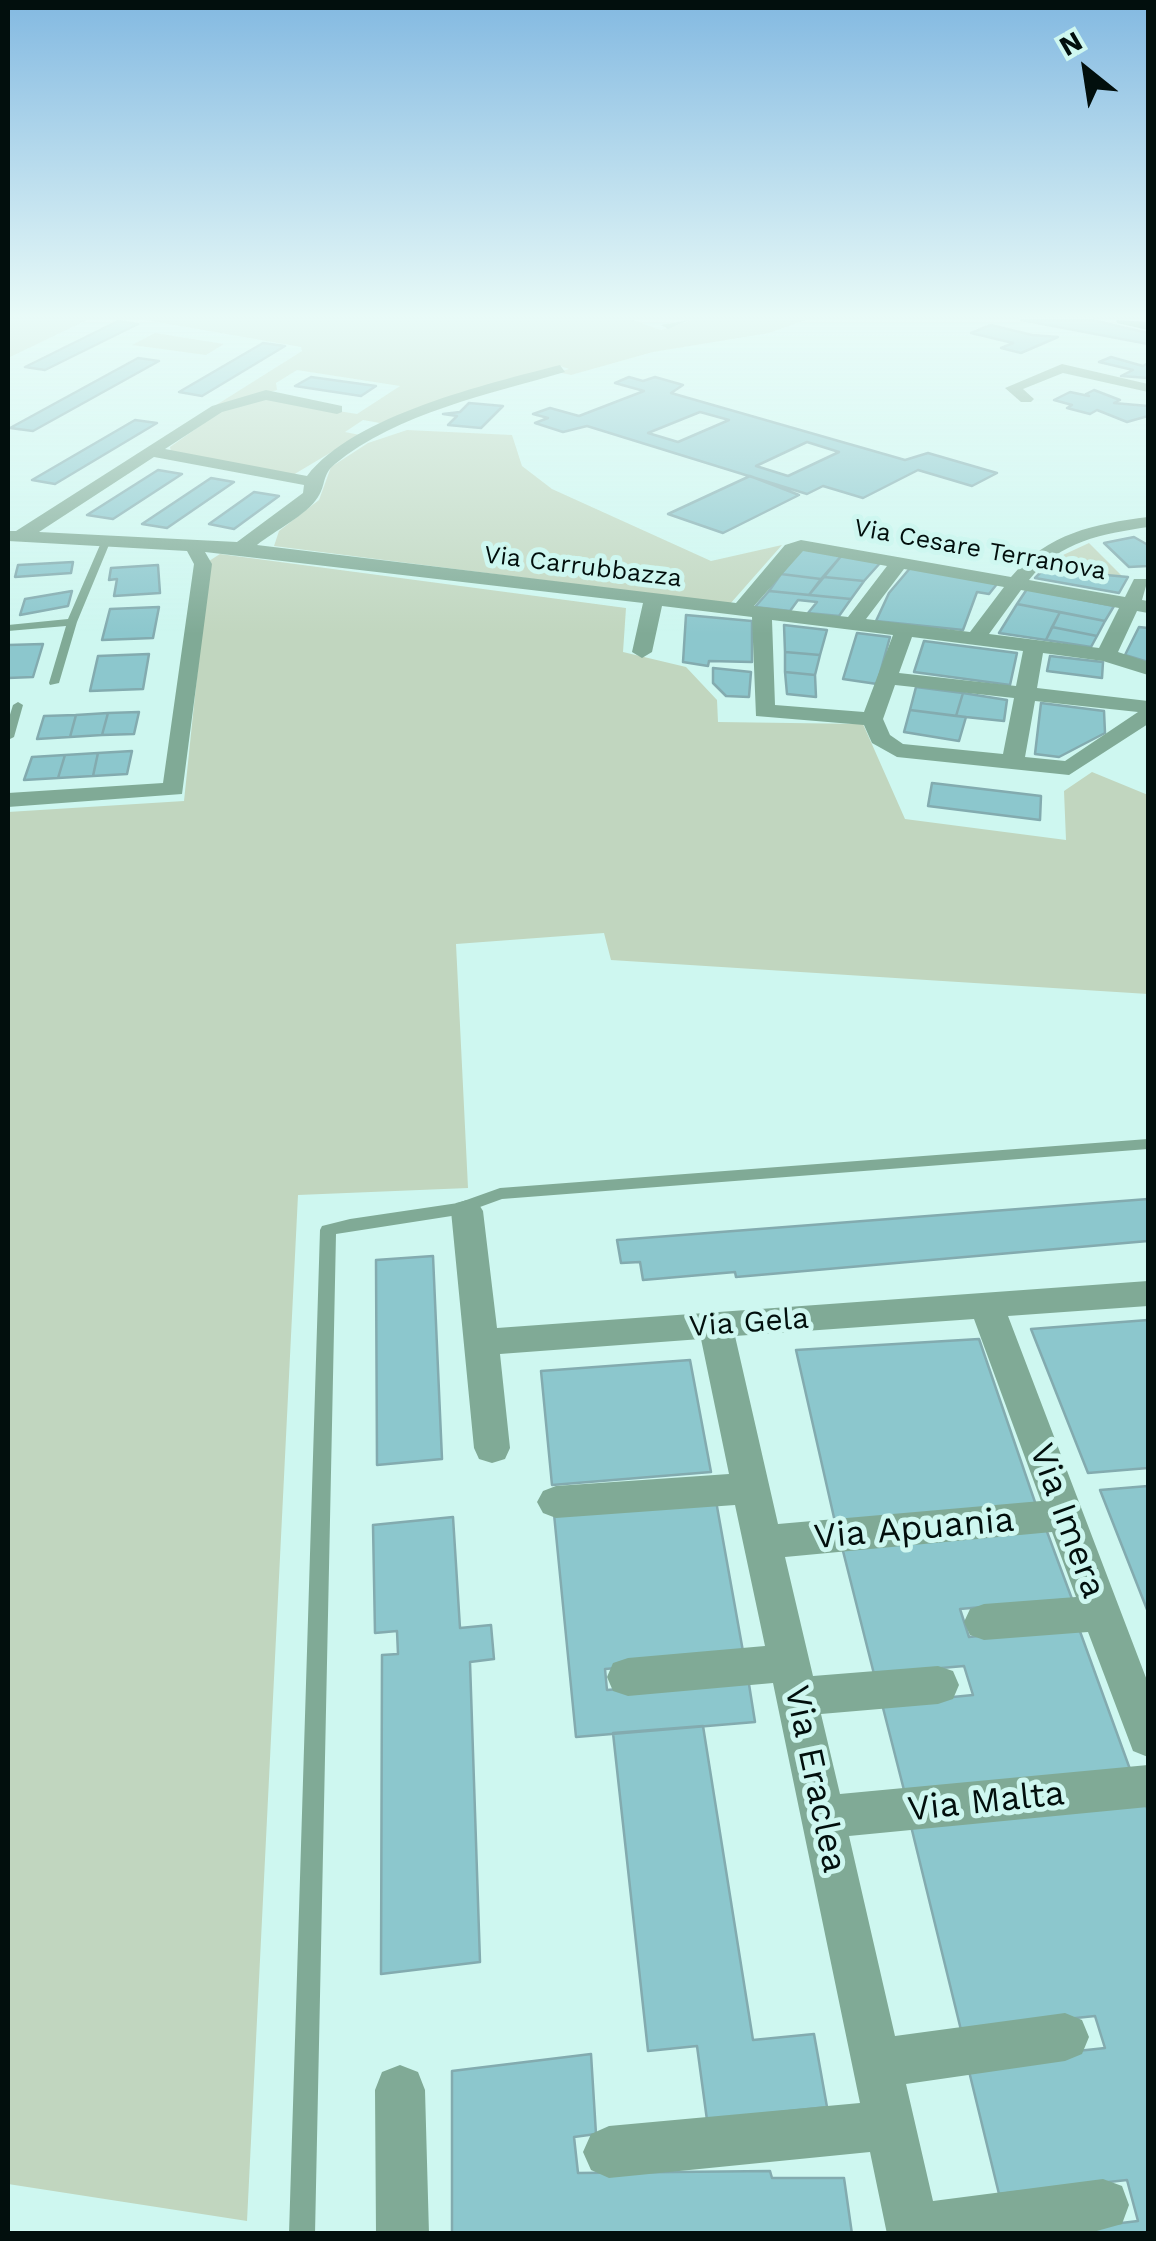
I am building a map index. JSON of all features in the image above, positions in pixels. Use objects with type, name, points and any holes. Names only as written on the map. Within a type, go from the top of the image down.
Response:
[{"type":"street","points":[[14,536],[195,425]]},
{"type":"street","points":[[241,548],[311,494],[312,482],[324,466],[390,425]]},
{"type":"street","points":[[153,452],[312,482]]},
{"type":"street","points":[[976,640],[1038,556],[1069,538],[1148,522]]},
{"type":"street","name":"Via Carrubbazza","points":[[14,536],[241,548],[653,602],[1106,655],[1148,669]]},
{"type":"street","points":[[8,800],[174,790],[203,564],[192,544]]},
{"type":"street","name":"Via Cesare Terranova","points":[[738,612],[791,549],[801,545],[1140,605]]},
{"type":"street","points":[[852,625],[901,560]]},
{"type":"street","points":[[1106,655],[1140,605],[1141,584]]},
{"type":"street","points":[[642,652],[653,602]]},
{"type":"street","points":[[762,614],[764,711],[872,718]]},
{"type":"street","points":[[904,631],[890,678],[872,718],[880,738],[896,750],[1068,768],[1148,715]]},
{"type":"street","points":[[1013,763],[1034,646]]},
{"type":"street","points":[[890,678],[1148,707]]},
{"type":"street","points":[[467,1211],[492,1448]]},
{"type":"street","name":"Via Gela","points":[[482,1342],[1148,1293]]},
{"type":"street","name":"Via Imera","points":[[986,1304],[1148,1738]]},
{"type":"street","name":"Via Eraclea","points":[[715,1326],[914,2232]]},
{"type":"street","points":[[556,1502],[751,1488]]},
{"type":"street","name":"Via Apuania","points":[[762,1542],[1065,1515]]},
{"type":"street","points":[[984,1622],[1101,1614]]},
{"type":"street","points":[[628,1678],[938,1685]]},
{"type":"street","name":"Via Malta","points":[[824,1817],[1148,1786]]},
{"type":"street","points":[[877,2063],[1064,2037]]},
{"type":"street","points":[[400,2090],[403,2234]]},
{"type":"street","points":[[609,2152],[891,2125]]},
{"type":"street","points":[[914,2232],[1102,2205]]},
{"type":"lane","points":[[54,683],[72,622],[106,540]]},
{"type":"lane","points":[[8,628],[72,622]]},
{"type":"lane","points":[[8,737],[18,705]]},
{"type":"lane","points":[[302,2234],[328,1230],[360,1221],[467,1211],[500,1194],[1148,1144]]},
{"type":"green space","points":[[202,425],[356,425],[345,432],[360,435],[293,475],[171,452],[170,447]]},
{"type":"green space","points":[[407,430],[512,435],[522,466],[552,489],[711,561],[782,545],[730,604],[274,546],[279,531],[319,500],[331,467],[368,443]]},
{"type":"green space","points":[[1089,543],[1123,577],[1051,570],[1063,555]]},
{"type":"green space","points":[[220,554],[626,608],[623,652],[686,667],[717,700],[718,722],[863,724],[905,819],[1066,840],[1064,791],[1092,772],[1148,795],[1148,994],[611,960],[604,933],[456,944],[468,1188],[298,1195],[247,2221],[8,2184],[8,812],[184,801],[209,561]]},
{"type":"building","points":[[16,425],[45,425],[33,431],[10,428]]},
{"type":"building","points":[[127,425],[154,425],[55,484],[32,480]]},
{"type":"building","points":[[448,425],[484,425],[481,428]]},
{"type":"building","points":[[540,425],[669,425],[648,433],[678,442],[718,425],[781,425],[905,460],[928,453],[997,473],[972,486],[918,470],[863,498],[823,486],[807,494],[587,426],[563,432]],"holes":[[[807,442],[839,452],[788,476],[756,466]]]},
{"type":"building","points":[[158,470],[182,474],[113,519],[87,515]]},
{"type":"building","points":[[750,476],[799,495],[723,533],[668,514]]},
{"type":"building","points":[[211,478],[234,482],[167,528],[142,524]]},
{"type":"building","points":[[254,492],[279,496],[234,529],[209,524]]},
{"type":"building","points":[[1134,537],[1148,545],[1148,566],[1129,567],[1104,543]]},
{"type":"building","points":[[801,549],[842,555],[821,579],[781,574]]},
{"type":"building","points":[[842,555],[881,562],[864,581],[824,577]]},
{"type":"building","points":[[73,562],[71,573],[15,577],[18,565]]},
{"type":"building","points":[[158,565],[160,593],[114,596],[117,579],[109,580],[111,568]]},
{"type":"building","points":[[911,567],[997,584],[989,594],[977,592],[963,630],[876,621],[889,593]]},
{"type":"building","points":[[1043,570],[1128,577],[1119,593],[1035,578]]},
{"type":"building","points":[[781,574],[821,579],[809,595],[769,591]]},
{"type":"building","points":[[824,577],[864,581],[851,599],[809,595]]},
{"type":"building","points":[[1027,589],[1114,606],[1105,621],[1017,604]]},
{"type":"building","points":[[72,591],[68,606],[20,615],[25,599]]},
{"type":"building","points":[[769,591],[851,599],[839,616],[808,613],[817,602],[798,600],[790,611],[755,607]]},
{"type":"building","points":[[1017,604],[1060,612],[1046,640],[999,633]]},
{"type":"building","points":[[159,607],[153,638],[102,640],[110,609]]},
{"type":"building","points":[[1060,612],[1105,621],[1097,636],[1052,627]]},
{"type":"building","points":[[686,615],[752,621],[752,662],[709,661],[708,666],[683,662]]},
{"type":"building","points":[[784,625],[827,630],[820,655],[785,652]]},
{"type":"building","points":[[1052,627],[1097,636],[1091,647],[1046,640]]},
{"type":"building","points":[[1139,627],[1148,628],[1148,662],[1125,655]]},
{"type":"building","points":[[857,633],[890,637],[877,684],[843,679]]},
{"type":"building","points":[[924,641],[1017,653],[1010,685],[914,672]]},
{"type":"building","points":[[43,644],[33,677],[8,678],[8,645]]},
{"type":"building","points":[[785,652],[820,655],[815,675],[785,672]]},
{"type":"building","points":[[149,654],[143,689],[90,691],[98,656]]},
{"type":"building","points":[[1050,656],[1103,662],[1102,678],[1047,671]]},
{"type":"building","points":[[713,668],[751,672],[749,697],[726,696],[713,683]]},
{"type":"building","points":[[785,672],[815,675],[816,697],[787,694]]},
{"type":"building","points":[[916,687],[963,693],[956,716],[910,710]]},
{"type":"building","points":[[963,693],[1007,700],[1004,721],[956,716]]},
{"type":"building","points":[[1041,703],[1104,711],[1105,733],[1059,757],[1035,754]]},
{"type":"building","points":[[910,710],[966,717],[959,741],[904,732]]},
{"type":"building","points":[[139,712],[134,734],[102,735],[108,713]]},
{"type":"building","points":[[108,713],[102,735],[70,737],[76,715]]},
{"type":"building","points":[[76,715],[70,737],[37,739],[44,716]]},
{"type":"building","points":[[132,751],[127,774],[93,776],[98,753]]},
{"type":"building","points":[[98,753],[93,776],[58,778],[65,755]]},
{"type":"building","points":[[65,755],[58,778],[24,780],[32,757]]},
{"type":"building","points":[[932,783],[1041,796],[1040,820],[928,806]]},
{"type":"building","points":[[1148,1199],[1148,1241],[736,1277],[735,1272],[643,1280],[640,1262],[621,1263],[617,1240]]},
{"type":"building","points":[[433,1256],[442,1459],[377,1465],[376,1260]]},
{"type":"building","points":[[1148,1320],[1148,1468],[1088,1473],[1031,1329]]},
{"type":"building","points":[[979,1339],[1037,1508],[835,1522],[796,1350]]},
{"type":"building","points":[[690,1360],[711,1472],[552,1485],[541,1371]]},
{"type":"building","points":[[1148,1486],[1148,1612],[1100,1490]]},
{"type":"building","points":[[716,1501],[744,1657],[605,1669],[607,1690],[748,1678],[755,1722],[576,1737],[554,1514]]},
{"type":"building","points":[[453,1517],[460,1628],[491,1625],[494,1659],[470,1662],[480,1962],[381,1974],[382,1655],[398,1654],[397,1631],[375,1633],[373,1525]]},
{"type":"building","points":[[1046,1529],[1072,1599],[960,1609],[969,1637],[1078,1626],[1131,1772],[905,1794],[882,1704],[973,1695],[964,1666],[874,1674],[842,1547]]},
{"type":"building","points":[[703,1726],[753,2040],[814,2034],[827,2107],[707,2120],[697,2046],[648,2051],[613,1733]]},
{"type":"building","points":[[1144,1799],[1148,1811],[1148,2234],[1029,2234],[1138,2221],[1127,2180],[999,2194],[967,2063],[1105,2048],[1095,2016],[961,2030],[910,1822]]},
{"type":"building","points":[[591,2054],[596,2134],[574,2137],[578,2173],[770,2171],[772,2178],[844,2178],[852,2234],[452,2234],[452,2071]]}]
